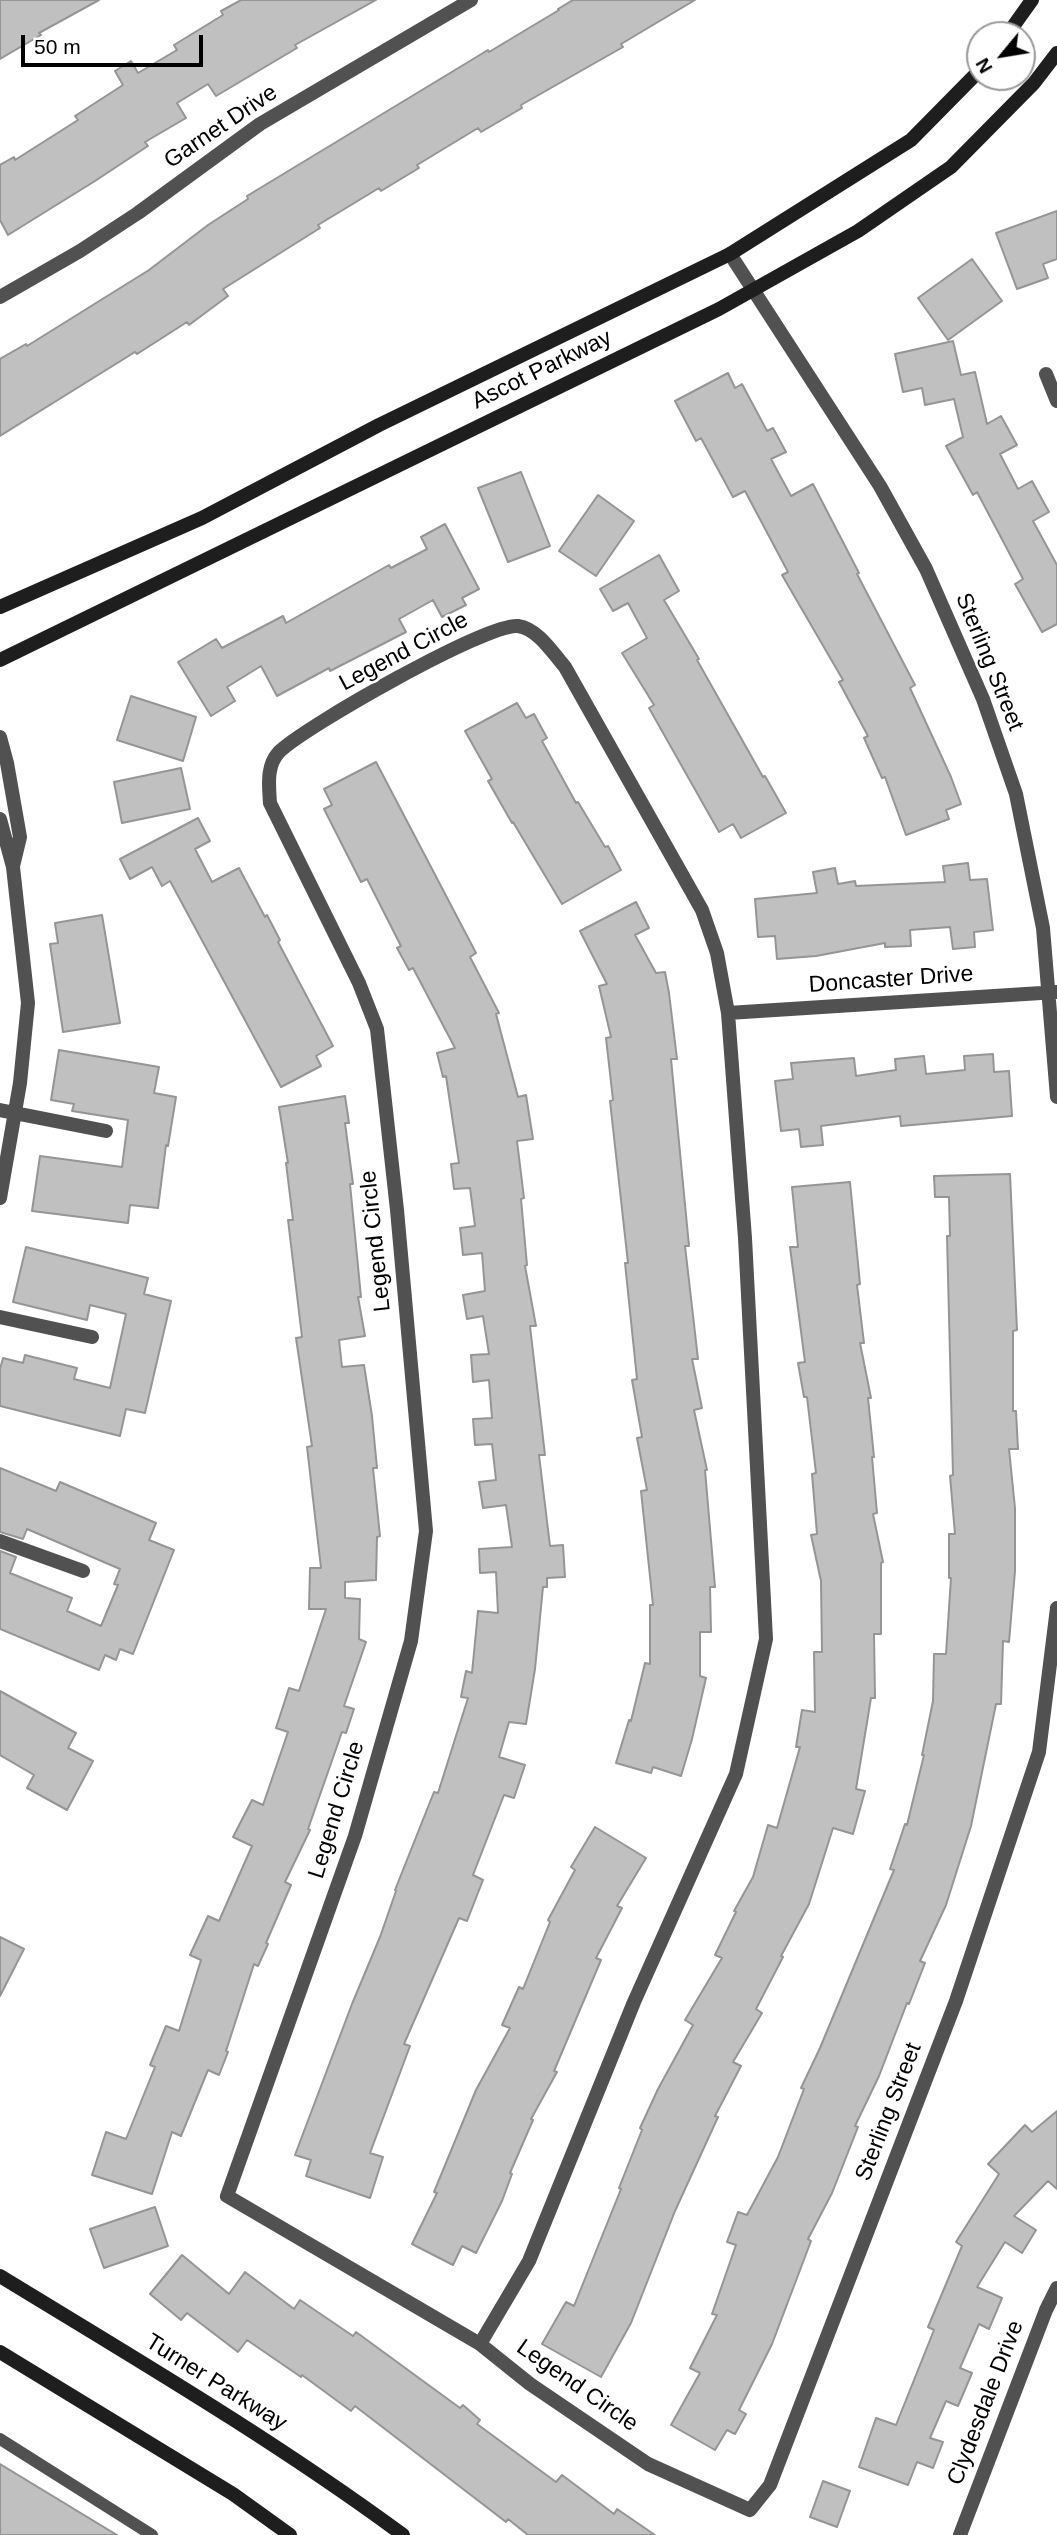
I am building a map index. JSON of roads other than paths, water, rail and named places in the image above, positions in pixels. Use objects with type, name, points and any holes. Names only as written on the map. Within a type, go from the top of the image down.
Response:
[{"type":"main road","points":[[1017,21],[1032,0]]},
{"type":"main road","name":"Ascot Parkway","points":[[0,660],[370,477],[719,309],[858,231],[951,167],[1034,83],[1057,53]]},
{"type":"main road","name":"Ascot Parkway","points":[[0,607],[202,519],[379,425],[730,254],[911,139],[966,84]]},
{"type":"main road","name":"Turner Parkway","points":[[0,2276],[175,2383],[338,2488],[402,2535]]},
{"type":"main road","points":[[0,2352],[233,2494],[290,2535]]},
{"type":"street","name":"Garnet Drive","points":[[0,297],[80,251],[138,213],[260,124],[471,0]]},
{"type":"street","name":"Sterling Street","points":[[730,254],[887,498],[926,569],[983,699],[1016,794],[1043,928],[1052,993],[1057,1097]]},
{"type":"street","points":[[1046,374],[1057,401]]},
{"type":"street","name":"Legend Circle","points":[[481,2344],[529,2261],[634,2002],[736,1774],[766,1639],[746,1252],[728,1013],[717,953],[702,910],[565,667],[534,632],[518,626],[498,628],[436,658],[316,725],[277,754],[268,776],[270,803],[359,983],[377,1029],[397,1210],[426,1531],[411,1641],[355,1836],[227,2196],[481,2344],[530,2384],[648,2463]]},
{"type":"street","points":[[0,737],[4,775],[20,837],[7,868]]},
{"type":"street","points":[[0,819],[28,1003],[20,1083],[7,1111],[0,1198]]},
{"type":"street","name":"Doncaster Drive","points":[[728,1013],[1052,993]]},
{"type":"street","points":[[7,1111],[106,1131]]},
{"type":"street","points":[[0,1317],[92,1337]]},
{"type":"street","points":[[0,1541],[83,1571]]},
{"type":"street","name":"Sterling Street","points":[[648,2463],[750,2510],[770,2485],[956,2001],[1039,1752],[1057,1608]]},
{"type":"street","name":"Clydesdale Drive","points":[[960,2535],[1046,2310],[1057,2288]]},
{"type":"lane","points":[[0,2439],[152,2535]]}]
